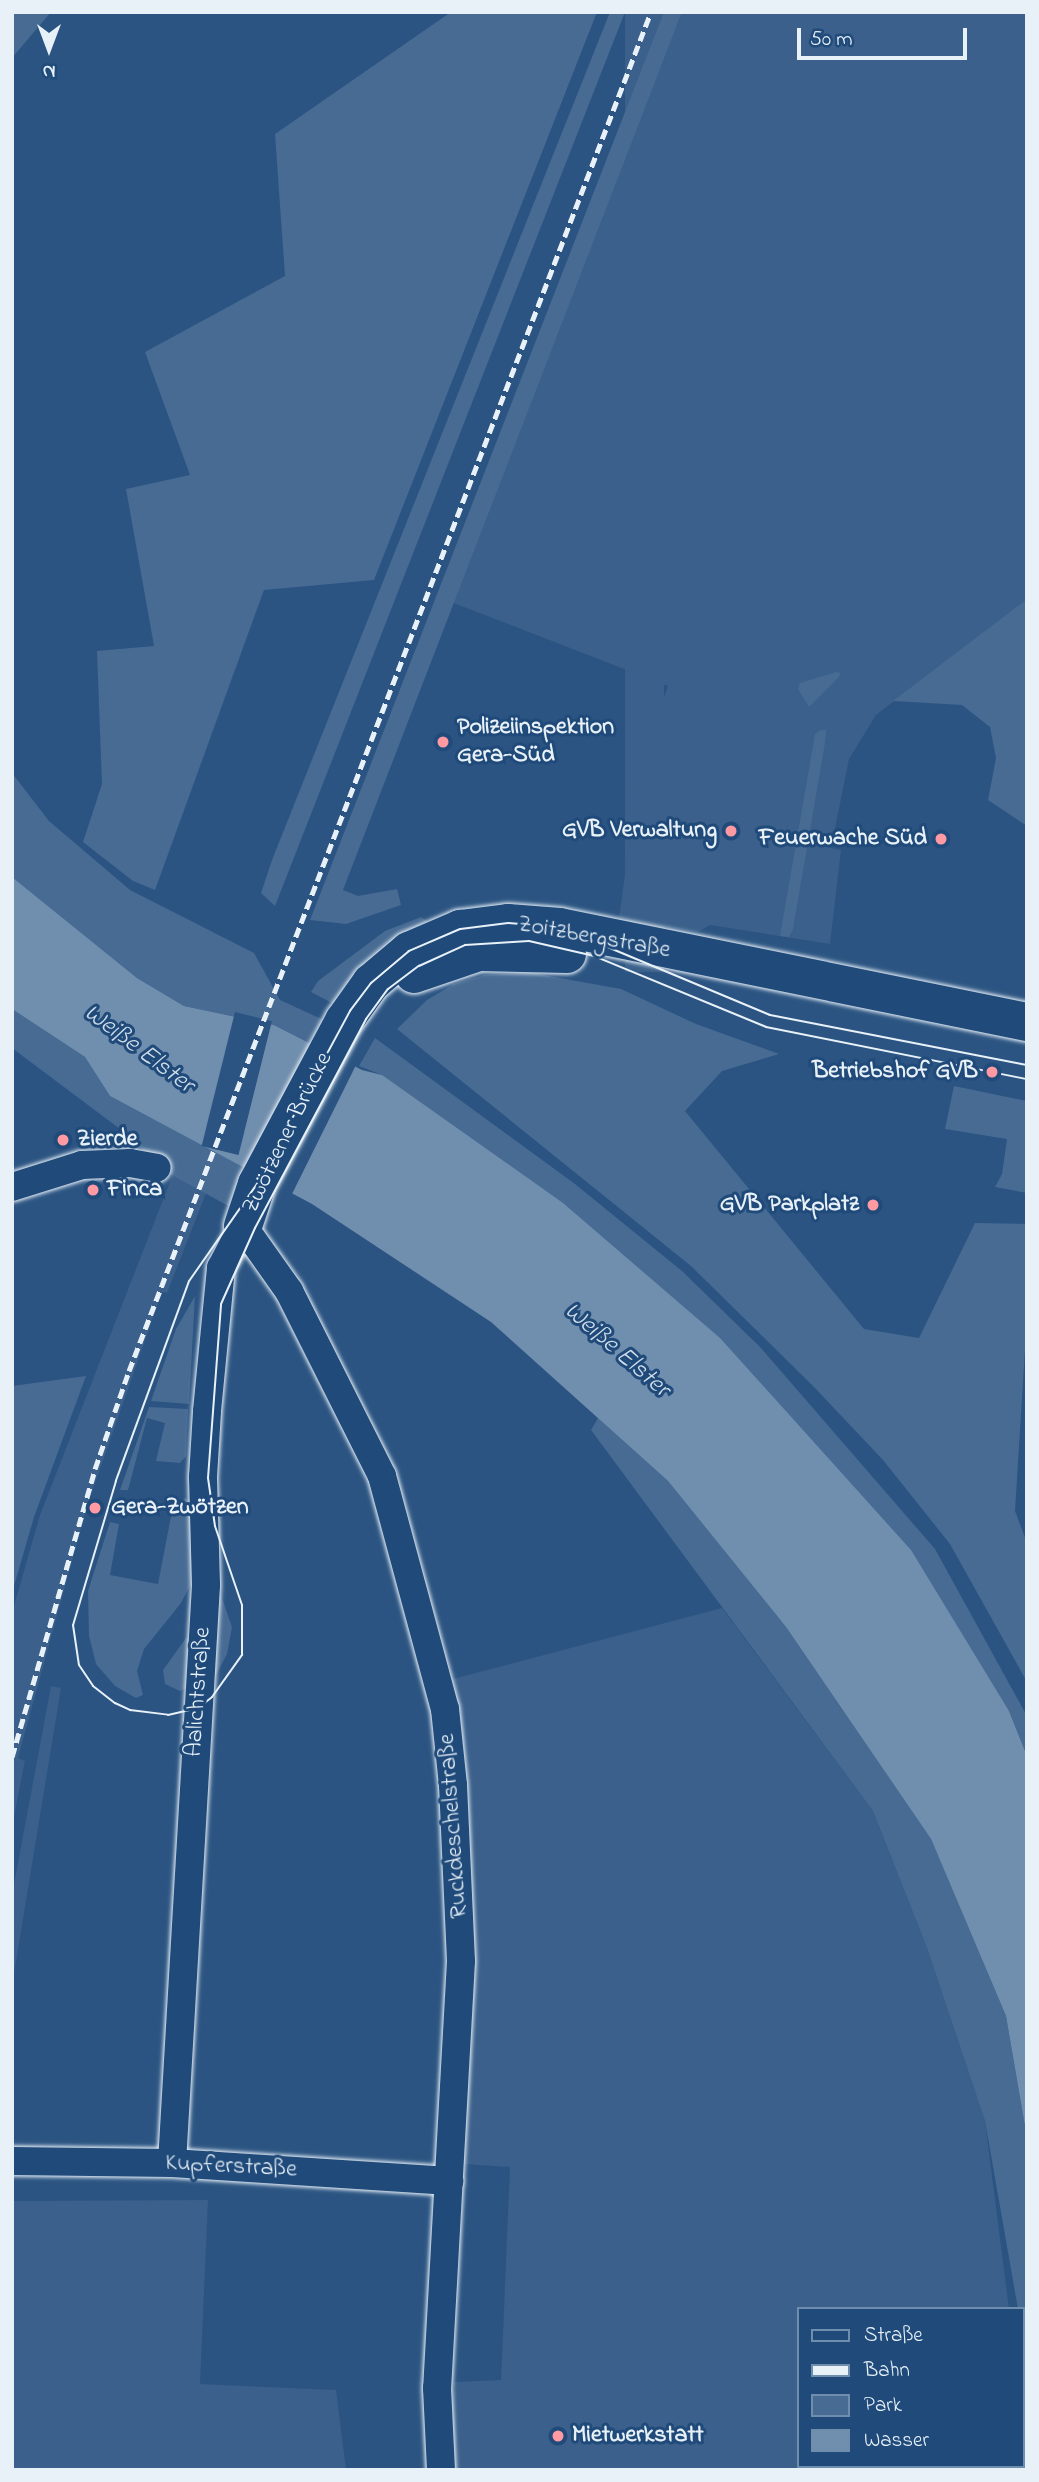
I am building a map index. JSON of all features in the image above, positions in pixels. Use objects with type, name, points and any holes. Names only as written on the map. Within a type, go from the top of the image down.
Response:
[{"type":"main road","name":"Zoitzbergstraße","points":[[352,1025],[370,982],[432,939],[460,929],[508,923],[560,927],[712,960],[853,984],[1027,1022]]},
{"type":"main road","name":"Zoitzbergstraße","points":[[352,1025],[407,978],[434,964],[479,952],[531,950],[712,960]]},
{"type":"main road","name":"Zwötzener Brücke","points":[[243,1226],[352,1025]]},
{"type":"street","points":[[12,1187],[82,1165],[130,1163],[157,1168]]},
{"type":"street","name":"Aalichtstraße","points":[[172,2163],[206,1585],[203,1477],[208,1408],[221,1268],[243,1226]]},
{"type":"street","name":"Ruckdeschelstraße","points":[[243,1226],[289,1291],[382,1476],[440,1687],[452,1771],[461,1924],[437,2388],[441,2470]]},
{"type":"street","name":"Kupferstraße","points":[[12,2161],[172,2163],[449,2181]]},
{"type":"shaded area","points":[[625,12],[664,12],[664,972],[625,972]]},
{"type":"shaded area","points":[[682,12],[1027,12],[1027,599],[876,715],[849,759],[831,848],[841,850],[830,944],[710,925],[698,932],[619,918],[640,765],[668,686],[451,602]]},
{"type":"shaded area","points":[[184,1146],[219,1160],[167,1293],[162,1292],[87,1506],[18,1758],[25,1761],[12,1826],[12,1613],[40,1515]]},
{"type":"shaded area","points":[[722,1608],[873,1811],[927,1948],[985,2121],[1009,2307],[797,2307],[797,2468],[1025,2468],[1025,2446],[1027,2470],[456,2470],[451,2436],[454,2382],[501,2380],[510,2167],[463,2164],[475,1971],[467,1820],[453,1679]]},
{"type":"shaded area","points":[[51,1686],[61,1688],[12,1986],[12,1895]]},
{"type":"shaded area","points":[[208,2200],[200,2384],[336,2390],[346,2470],[12,2470],[12,2201]]},
{"type":"green space","points":[[12,12],[51,12],[12,58]]},
{"type":"green space","points":[[451,12],[597,12],[374,580],[264,590],[155,890],[133,881],[83,842],[102,784],[97,651],[154,646],[126,489],[190,475],[145,352],[285,276],[275,134]]},
{"type":"green space","points":[[610,12],[625,12],[275,906],[261,893],[272,860]]},
{"type":"green space","points":[[664,12],[682,12],[343,890],[358,896],[397,889],[401,905],[346,924],[310,920]]},
{"type":"green space","points":[[1027,599],[1027,826],[988,800],[996,758],[990,727],[962,705],[893,701]]},
{"type":"green space","points":[[836,672],[841,673],[839,677],[809,707],[798,689],[800,683]]},
{"type":"green space","points":[[826,730],[825,743],[793,929],[789,937],[780,936],[815,734]]},
{"type":"green space","points":[[12,773],[49,821],[130,890],[254,953],[280,1000],[328,1022],[315,1046],[274,1025],[184,1006],[137,978],[12,877]]},
{"type":"green space","points":[[421,917],[430,923],[338,1006],[311,992],[318,981],[385,931]]},
{"type":"green space","points":[[532,973],[621,989],[696,1024],[779,1054],[722,1071],[685,1111],[864,1329],[919,1338],[975,1223],[1027,1224],[1027,1317],[1015,1511],[1027,1543],[1027,1682],[950,1544],[883,1460],[814,1387],[691,1266],[397,1029],[427,1000],[454,984],[484,975]]},
{"type":"green space","points":[[12,1009],[85,1057],[110,1096],[252,1170],[232,1208],[170,1174],[120,1129],[12,1048]]},
{"type":"green space","points":[[375,1038],[575,1184],[682,1271],[760,1347],[935,1549],[1027,1716],[1027,1756],[1009,1711],[382,1075],[359,1066]]},
{"type":"green space","points":[[954,1086],[1027,1101],[1027,1193],[995,1187],[1002,1174],[1007,1139],[945,1129]]},
{"type":"green space","points":[[195,1296],[189,1404],[151,1401],[176,1329]]},
{"type":"green space","points":[[86,1376],[34,1517],[12,1593],[12,1386]]},
{"type":"green space","points":[[149,1407],[188,1409],[186,1456],[180,1463],[156,1461],[165,1423],[147,1418],[128,1490],[120,1490]]},
{"type":"green space","points":[[598,1418],[668,1481],[786,1627],[931,1839],[1006,2016],[1027,2138],[1027,2407],[1025,2307],[1018,2307],[985,2121],[927,1948],[873,1811],[591,1430]]},
{"type":"green space","points":[[185,1498],[192,1502],[193,1580],[181,1603],[144,1649],[137,1671],[143,1695],[136,1698],[115,1686],[96,1664],[89,1636],[88,1591],[110,1522],[119,1524],[110,1575],[158,1584],[172,1511]]},
{"type":"green space","points":[[218,1587],[232,1627],[227,1654],[216,1675],[212,1675]]},
{"type":"green space","points":[[186,1638],[190,1638],[188,1687],[180,1691],[165,1684],[163,1670]]},
{"type":"water","name":"Weiße Elster","points":[[12,877],[137,978],[184,1006],[274,1025],[362,1070],[382,1075],[563,1203],[720,1338],[911,1550],[1009,1711],[1027,1756],[1027,2138],[1006,2016],[931,1839],[786,1627],[668,1481],[491,1322],[312,1204],[110,1096],[85,1057],[12,1009]]},
{"type":"pier","points":[[235,1012],[272,1021],[238,1155],[202,1146]]},
{"type":"pier","points":[[317,1043],[357,1063],[291,1196],[245,1172]]},
{"type":"tram line","points":[[1027,1065],[770,1015],[560,927],[508,923],[460,929],[409,951],[371,983],[350,1011],[257,1184],[189,1281],[116,1481],[73,1625],[79,1665],[93,1686],[115,1703],[130,1710],[168,1715],[198,1708],[212,1697],[242,1655],[242,1605],[215,1526],[208,1478],[221,1304],[255,1228],[366,1019],[388,989],[419,966],[465,945],[529,941],[594,956],[766,1027],[1027,1079]]},
{"type":"railway","points":[[12,1757],[95,1469],[129,1371],[651,12]]},
{"type":"place","name":"Polizeiinspektion Gera-Süd","points":[[443,742]]},
{"type":"place","name":"GVB Verwaltung","points":[[731,831]]},
{"type":"place","name":"Feuerwache Süd","points":[[941,839]]},
{"type":"place","name":"Betriebshof GVB","points":[[992,1072]]},
{"type":"place","name":"Zierde","points":[[63,1140]]},
{"type":"place","name":"Finca","points":[[93,1190]]},
{"type":"place","name":"GVB Parkplatz","points":[[873,1205]]},
{"type":"place","name":"Gera-Zwötzen","points":[[95,1508]]},
{"type":"place","name":"Mietwerkstatt","points":[[558,2436]]}]
